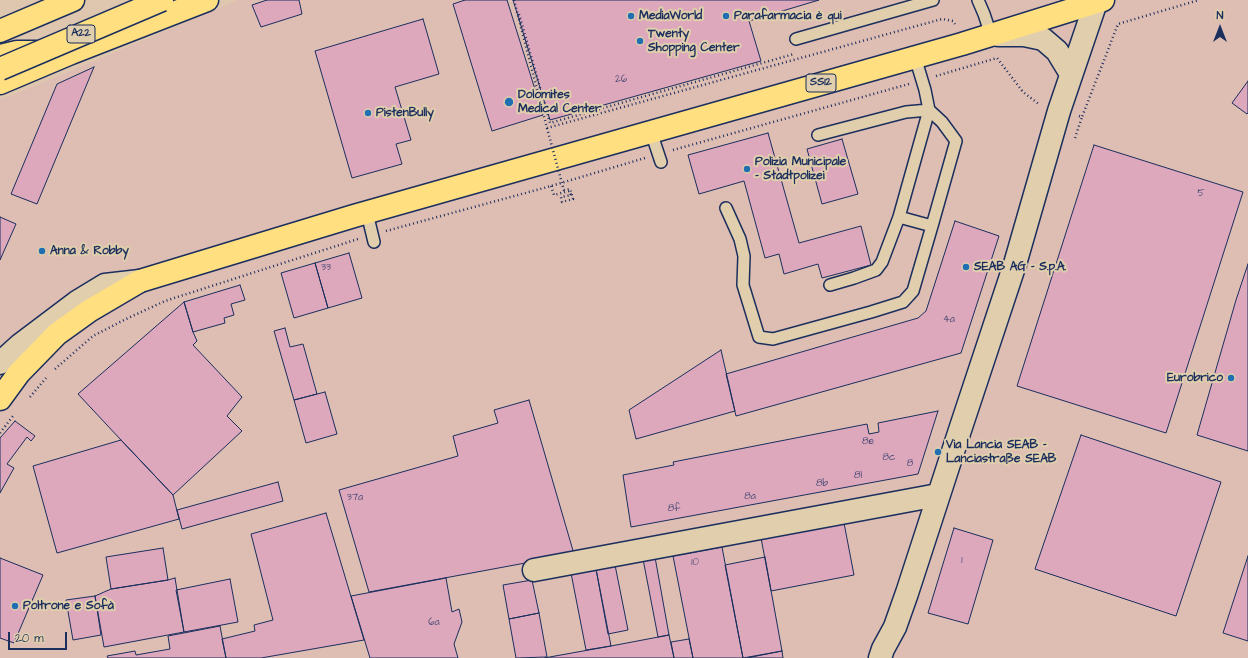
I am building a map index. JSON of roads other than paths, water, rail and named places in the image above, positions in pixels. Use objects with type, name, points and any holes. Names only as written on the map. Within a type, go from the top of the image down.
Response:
[{"type":"main road","points":[[0,32],[73,0]]},
{"type":"main road","name":"A22","points":[[0,69],[162,0]]},
{"type":"main road","points":[[0,83],[71,53],[207,0]]},
{"type":"main road","points":[[992,34],[1058,0]]},
{"type":"main road","points":[[880,658],[883,649],[895,627],[1015,264],[1071,74],[1099,1]]},
{"type":"main road","name":"SS12","points":[[651,132],[915,57],[1099,1]]},
{"type":"main road","points":[[992,34],[1024,35],[1042,39],[1057,51],[1071,74]]},
{"type":"main road","points":[[0,56],[17,52],[71,53]]},
{"type":"main road","points":[[0,363],[20,344],[77,302],[105,285],[140,282],[367,213],[651,132]]},
{"type":"main road","points":[[0,399],[19,373],[57,334],[89,311],[140,282]]},
{"type":"main road","points":[[534,570],[938,495]]},
{"type":"lane","points":[[796,39],[933,0]]},
{"type":"lane","points":[[978,0],[992,34]]},
{"type":"lane","points":[[830,285],[876,270],[882,262],[899,217],[929,110],[915,57]]},
{"type":"lane","points":[[726,208],[744,256],[743,285],[759,337],[773,339],[903,302],[912,291],[956,141],[942,122],[929,110],[906,112],[818,135]]},
{"type":"lane","points":[[651,132],[659,158]]},
{"type":"lane","points":[[367,213],[373,238]]},
{"type":"lane","points":[[899,217],[932,226]]},
{"type":"place","name":"MediaWorld","points":[[631,16]]},
{"type":"place","name":"Parafarmacia è qui","points":[[726,16]]},
{"type":"place","name":"Twenty Shopping Center","points":[[640,41]]},
{"type":"place","name":"Dolomites Medical Center","points":[[509,102]]},
{"type":"place","name":"PistenBully","points":[[368,113]]},
{"type":"place","name":"Polizia Municipale - Stadtpolizei","points":[[747,169]]},
{"type":"place","name":"Anna & Robby","points":[[42,251]]},
{"type":"place","name":"SEAB AG - S.p.A.","points":[[966,267]]},
{"type":"place","name":"Eurobrico","points":[[1231,378]]},
{"type":"place","name":"Via Lancia SEAB - Lanciastraße SEAB","points":[[938,452]]},
{"type":"place","name":"Poltrone e Sofà","points":[[15,606]]}]
